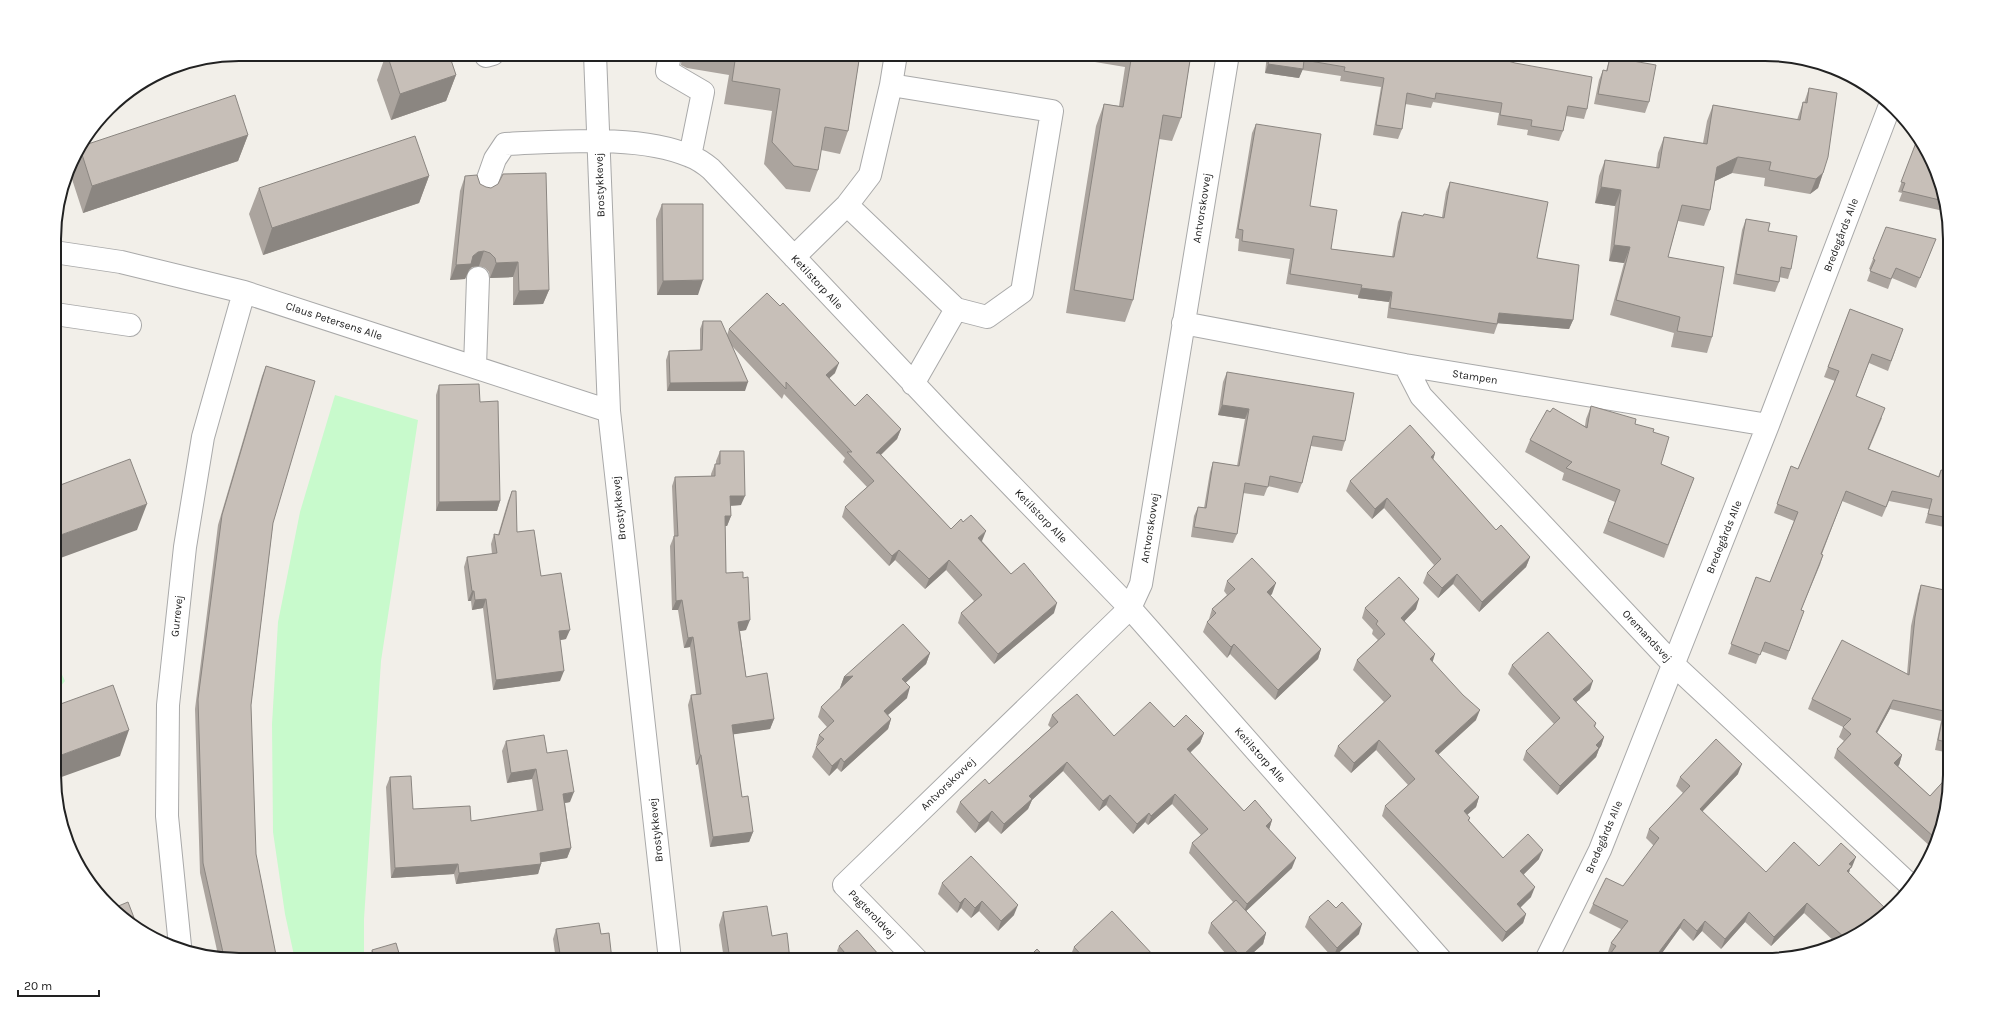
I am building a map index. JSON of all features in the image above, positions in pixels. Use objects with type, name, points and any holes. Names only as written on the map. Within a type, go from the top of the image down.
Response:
[{"type":"street","name":"Brostykkevej","points":[[595,61],[609,411],[669,953]]},
{"type":"street","points":[[669,61],[667,71],[703,92],[690,156]]},
{"type":"street","points":[[794,257],[847,205],[870,175],[892,85],[895,61]]},
{"type":"street","name":"Antvorskovvej","points":[[844,885],[1130,608],[1141,584],[1227,61]]},
{"type":"street","points":[[847,205],[956,309],[987,318],[1022,292],[1052,111],[892,85]]},
{"type":"street","name":"Bredegårds Alle","points":[[1549,953],[1600,850],[1768,425],[1889,111]]},
{"type":"street","name":"Ketilstorp Alle","points":[[484,190],[495,159],[505,144],[598,141],[660,148],[690,156],[712,168],[914,384],[1130,608],[1435,953]]},
{"type":"street","name":"Claus Petersens Alle","points":[[61,253],[121,262],[244,292],[609,411]]},
{"type":"street","points":[[475,367],[478,278]]},
{"type":"street","name":"Gurrevej","points":[[180,943],[167,816],[168,705],[185,547],[203,437],[244,292]]},
{"type":"street","points":[[914,384],[956,309]]},
{"type":"street","points":[[61,315],[130,325]]},
{"type":"street","name":"Stampen","points":[[1183,323],[1405,365],[1768,425]]},
{"type":"street","name":"Oremandsvej","points":[[1405,365],[1421,396],[1673,664],[1907,882]]},
{"type":"street","name":"Pagteroldvej","points":[[844,885],[910,953]]},
{"type":"green space","points":[[335,395],[418,420],[381,661],[364,919],[364,953],[293,953],[285,914],[273,832],[272,724],[278,622],[300,512]]},
{"type":"green space","points":[[61,673],[65,681],[61,686]]},
{"type":"building","points":[[389,61],[451,61],[456,75],[400,94]]},
{"type":"building","points":[[735,61],[859,61],[848,131],[825,127],[818,170],[794,166],[772,142],[780,89],[732,81]]},
{"type":"building","points":[[1131,61],[1190,61],[1181,118],[1163,115],[1133,300],[1074,290],[1104,104],[1123,107]]},
{"type":"building","points":[[1269,61],[1304,61],[1303,69],[1268,64]]},
{"type":"building","points":[[1310,61],[1508,61],[1592,77],[1587,109],[1568,106],[1563,131],[1531,126],[1532,120],[1500,115],[1502,103],[1436,93],[1435,99],[1407,93],[1402,129],[1376,125],[1384,78],[1344,71],[1345,67]]},
{"type":"building","points":[[1609,61],[1633,61],[1656,65],[1649,102],[1598,94],[1603,70],[1607,71]]},
{"type":"building","points":[[1809,88],[1837,93],[1828,157],[1823,173],[1816,179],[1769,170],[1771,162],[1738,157],[1717,167],[1710,210],[1682,205],[1668,257],[1724,267],[1712,337],[1677,331],[1680,317],[1616,300],[1630,247],[1614,245],[1621,190],[1601,187],[1605,160],[1659,168],[1664,137],[1707,144],[1713,105],[1800,120],[1803,102],[1807,103]]},
{"type":"building","points":[[235,95],[248,135],[92,186],[82,155],[89,144]]},
{"type":"building","points":[[1256,124],[1321,134],[1310,206],[1337,210],[1331,249],[1394,257],[1402,212],[1444,218],[1450,182],[1548,202],[1537,258],[1579,265],[1573,320],[1499,313],[1497,324],[1390,308],[1392,292],[1361,288],[1362,285],[1290,274],[1294,249],[1242,241],[1243,230],[1238,229]]},
{"type":"building","points":[[415,136],[429,176],[272,228],[259,188]]},
{"type":"building","points":[[1915,144],[1925,160],[1934,182],[1939,200],[1902,191],[1905,183],[1901,182]]},
{"type":"building","points":[[546,173],[549,290],[519,291],[518,262],[496,263],[495,258],[490,253],[484,251],[478,252],[473,256],[471,264],[456,265],[465,176],[477,175],[480,184],[491,188],[498,184],[503,174]]},
{"type":"building","points":[[662,204],[703,204],[703,280],[663,281]]},
{"type":"building","points":[[1746,219],[1770,223],[1768,231],[1797,236],[1791,269],[1781,267],[1779,282],[1736,274]]},
{"type":"building","points":[[1886,227],[1936,239],[1920,278],[1896,268],[1891,279],[1870,271],[1875,260],[1873,259]]},
{"type":"building","points":[[767,293],[780,306],[783,303],[839,363],[826,375],[855,406],[867,394],[901,429],[876,453],[879,453],[951,529],[961,519],[963,522],[971,515],[986,531],[978,538],[1011,574],[1024,563],[1057,603],[998,654],[961,613],[982,595],[949,560],[929,579],[899,550],[892,556],[845,507],[874,481],[847,452],[852,452],[786,382],[786,389],[729,329]]},
{"type":"building","points":[[1850,309],[1903,329],[1891,361],[1872,354],[1856,396],[1885,408],[1868,449],[1939,477],[1941,470],[1943,470],[1943,517],[1928,514],[1932,499],[1892,491],[1886,507],[1846,491],[1801,610],[1804,611],[1789,651],[1765,642],[1760,655],[1731,644],[1756,577],[1770,582],[1798,512],[1777,504],[1791,466],[1798,469],[1839,371],[1828,367]]},
{"type":"building","points":[[703,321],[721,321],[748,382],[670,383],[669,351],[702,350]]},
{"type":"building","points":[[266,366],[315,381],[273,523],[251,705],[256,854],[276,953],[223,952],[203,863],[198,699],[222,515]]},
{"type":"building","points":[[1227,372],[1354,393],[1345,441],[1313,436],[1302,483],[1270,476],[1268,487],[1245,483],[1237,534],[1194,527],[1198,507],[1206,508],[1213,462],[1239,466],[1249,409],[1222,405]]},
{"type":"building","points":[[479,384],[480,402],[498,401],[500,501],[439,502],[439,385]]},
{"type":"building","points":[[1591,406],[1636,419],[1635,424],[1654,429],[1653,432],[1669,437],[1661,464],[1694,478],[1668,545],[1608,521],[1620,490],[1566,468],[1572,462],[1530,440],[1547,410],[1550,412],[1553,408],[1587,428]]},
{"type":"building","points":[[1410,425],[1435,453],[1431,457],[1496,530],[1501,525],[1530,557],[1482,602],[1457,574],[1442,588],[1427,573],[1441,559],[1387,498],[1375,509],[1350,481]]},
{"type":"building","points":[[720,451],[744,451],[745,496],[730,496],[731,516],[725,516],[726,573],[743,572],[743,578],[748,577],[750,620],[738,622],[746,677],[767,673],[774,719],[732,725],[742,797],[748,796],[753,832],[713,837],[691,695],[701,694],[693,637],[688,638],[682,600],[676,601],[674,536],[678,536],[675,477],[715,476],[715,464],[720,464]]},
{"type":"building","points":[[130,459],[147,504],[61,535],[61,485]]},
{"type":"building","points":[[512,491],[516,491],[517,532],[534,530],[541,576],[561,573],[570,630],[559,631],[564,671],[496,680],[486,599],[475,600],[474,591],[472,591],[467,557],[497,553],[494,534],[499,535]]},
{"type":"building","points":[[1252,558],[1276,583],[1267,592],[1321,649],[1278,690],[1234,644],[1231,647],[1207,622],[1216,613],[1212,609],[1235,589],[1227,581]]},
{"type":"building","points":[[1399,577],[1419,599],[1401,618],[1435,654],[1430,659],[1463,695],[1480,710],[1435,751],[1479,797],[1464,811],[1470,818],[1468,820],[1503,858],[1528,834],[1543,850],[1520,871],[1535,887],[1517,904],[1526,914],[1506,932],[1385,806],[1415,779],[1379,740],[1354,763],[1338,746],[1391,696],[1357,660],[1385,634],[1376,624],[1378,621],[1365,608]]},
{"type":"building","points":[[1921,585],[1943,590],[1943,711],[1893,700],[1876,732],[1902,755],[1894,763],[1930,796],[1943,782],[1940,809],[1932,836],[1837,749],[1851,734],[1843,727],[1851,719],[1812,699],[1842,640],[1909,675],[1915,617]]},
{"type":"building","points":[[903,624],[930,653],[902,679],[910,687],[884,711],[891,719],[844,762],[841,758],[832,766],[816,747],[824,739],[819,735],[834,721],[821,707],[853,676],[844,677]]},
{"type":"building","points":[[1548,632],[1593,681],[1573,699],[1596,723],[1594,726],[1604,737],[1596,745],[1599,748],[1560,786],[1526,751],[1560,718],[1512,665]]},
{"type":"building","points":[[113,685],[129,730],[61,755],[61,704]]},
{"type":"building","points":[[1077,694],[1114,736],[1150,702],[1174,727],[1186,715],[1204,733],[1187,749],[1244,811],[1255,800],[1272,820],[1266,826],[1296,858],[1247,904],[1192,843],[1208,829],[1175,794],[1151,816],[1149,813],[1137,824],[1110,795],[1103,801],[1067,762],[1029,796],[1032,799],[1004,824],[992,811],[979,823],[960,802],[985,779],[989,784],[1058,722],[1052,715]]},
{"type":"building","points":[[1943,716],[1943,741],[1938,740]]},
{"type":"building","points":[[544,735],[547,753],[567,750],[574,792],[563,794],[571,848],[540,853],[541,864],[459,873],[458,864],[395,868],[390,777],[411,776],[413,809],[470,806],[471,821],[543,810],[536,769],[511,773],[506,741]]},
{"type":"building","points":[[1716,739],[1742,764],[1700,809],[1766,872],[1794,842],[1819,866],[1841,843],[1856,857],[1849,864],[1852,866],[1847,871],[1884,907],[1864,923],[1842,936],[1807,903],[1774,937],[1749,912],[1725,939],[1705,921],[1697,931],[1684,919],[1658,953],[1611,953],[1616,946],[1611,943],[1628,921],[1593,904],[1606,878],[1623,886],[1659,838],[1649,829],[1690,786],[1680,777]]},
{"type":"building","points":[[971,856],[1018,905],[1001,921],[982,901],[975,908],[965,898],[960,903],[942,883]]},
{"type":"building","points":[[1236,900],[1266,933],[1245,953],[1237,953],[1211,923]]},
{"type":"building","points":[[1328,900],[1336,908],[1342,902],[1362,924],[1337,948],[1309,917]]},
{"type":"building","points":[[128,902],[134,919],[122,909],[119,906]]},
{"type":"building","points":[[767,906],[772,936],[787,933],[789,953],[729,953],[723,912]]},
{"type":"building","points":[[1112,911],[1151,953],[1080,953],[1074,947]]},
{"type":"building","points":[[599,923],[601,934],[609,933],[611,953],[560,953],[556,929]]},
{"type":"building","points":[[857,930],[877,953],[845,953],[839,946]]},
{"type":"building","points":[[396,943],[399,953],[373,953],[372,950]]},
{"type":"building","points":[[1037,949],[1041,953],[1033,953]]}]
